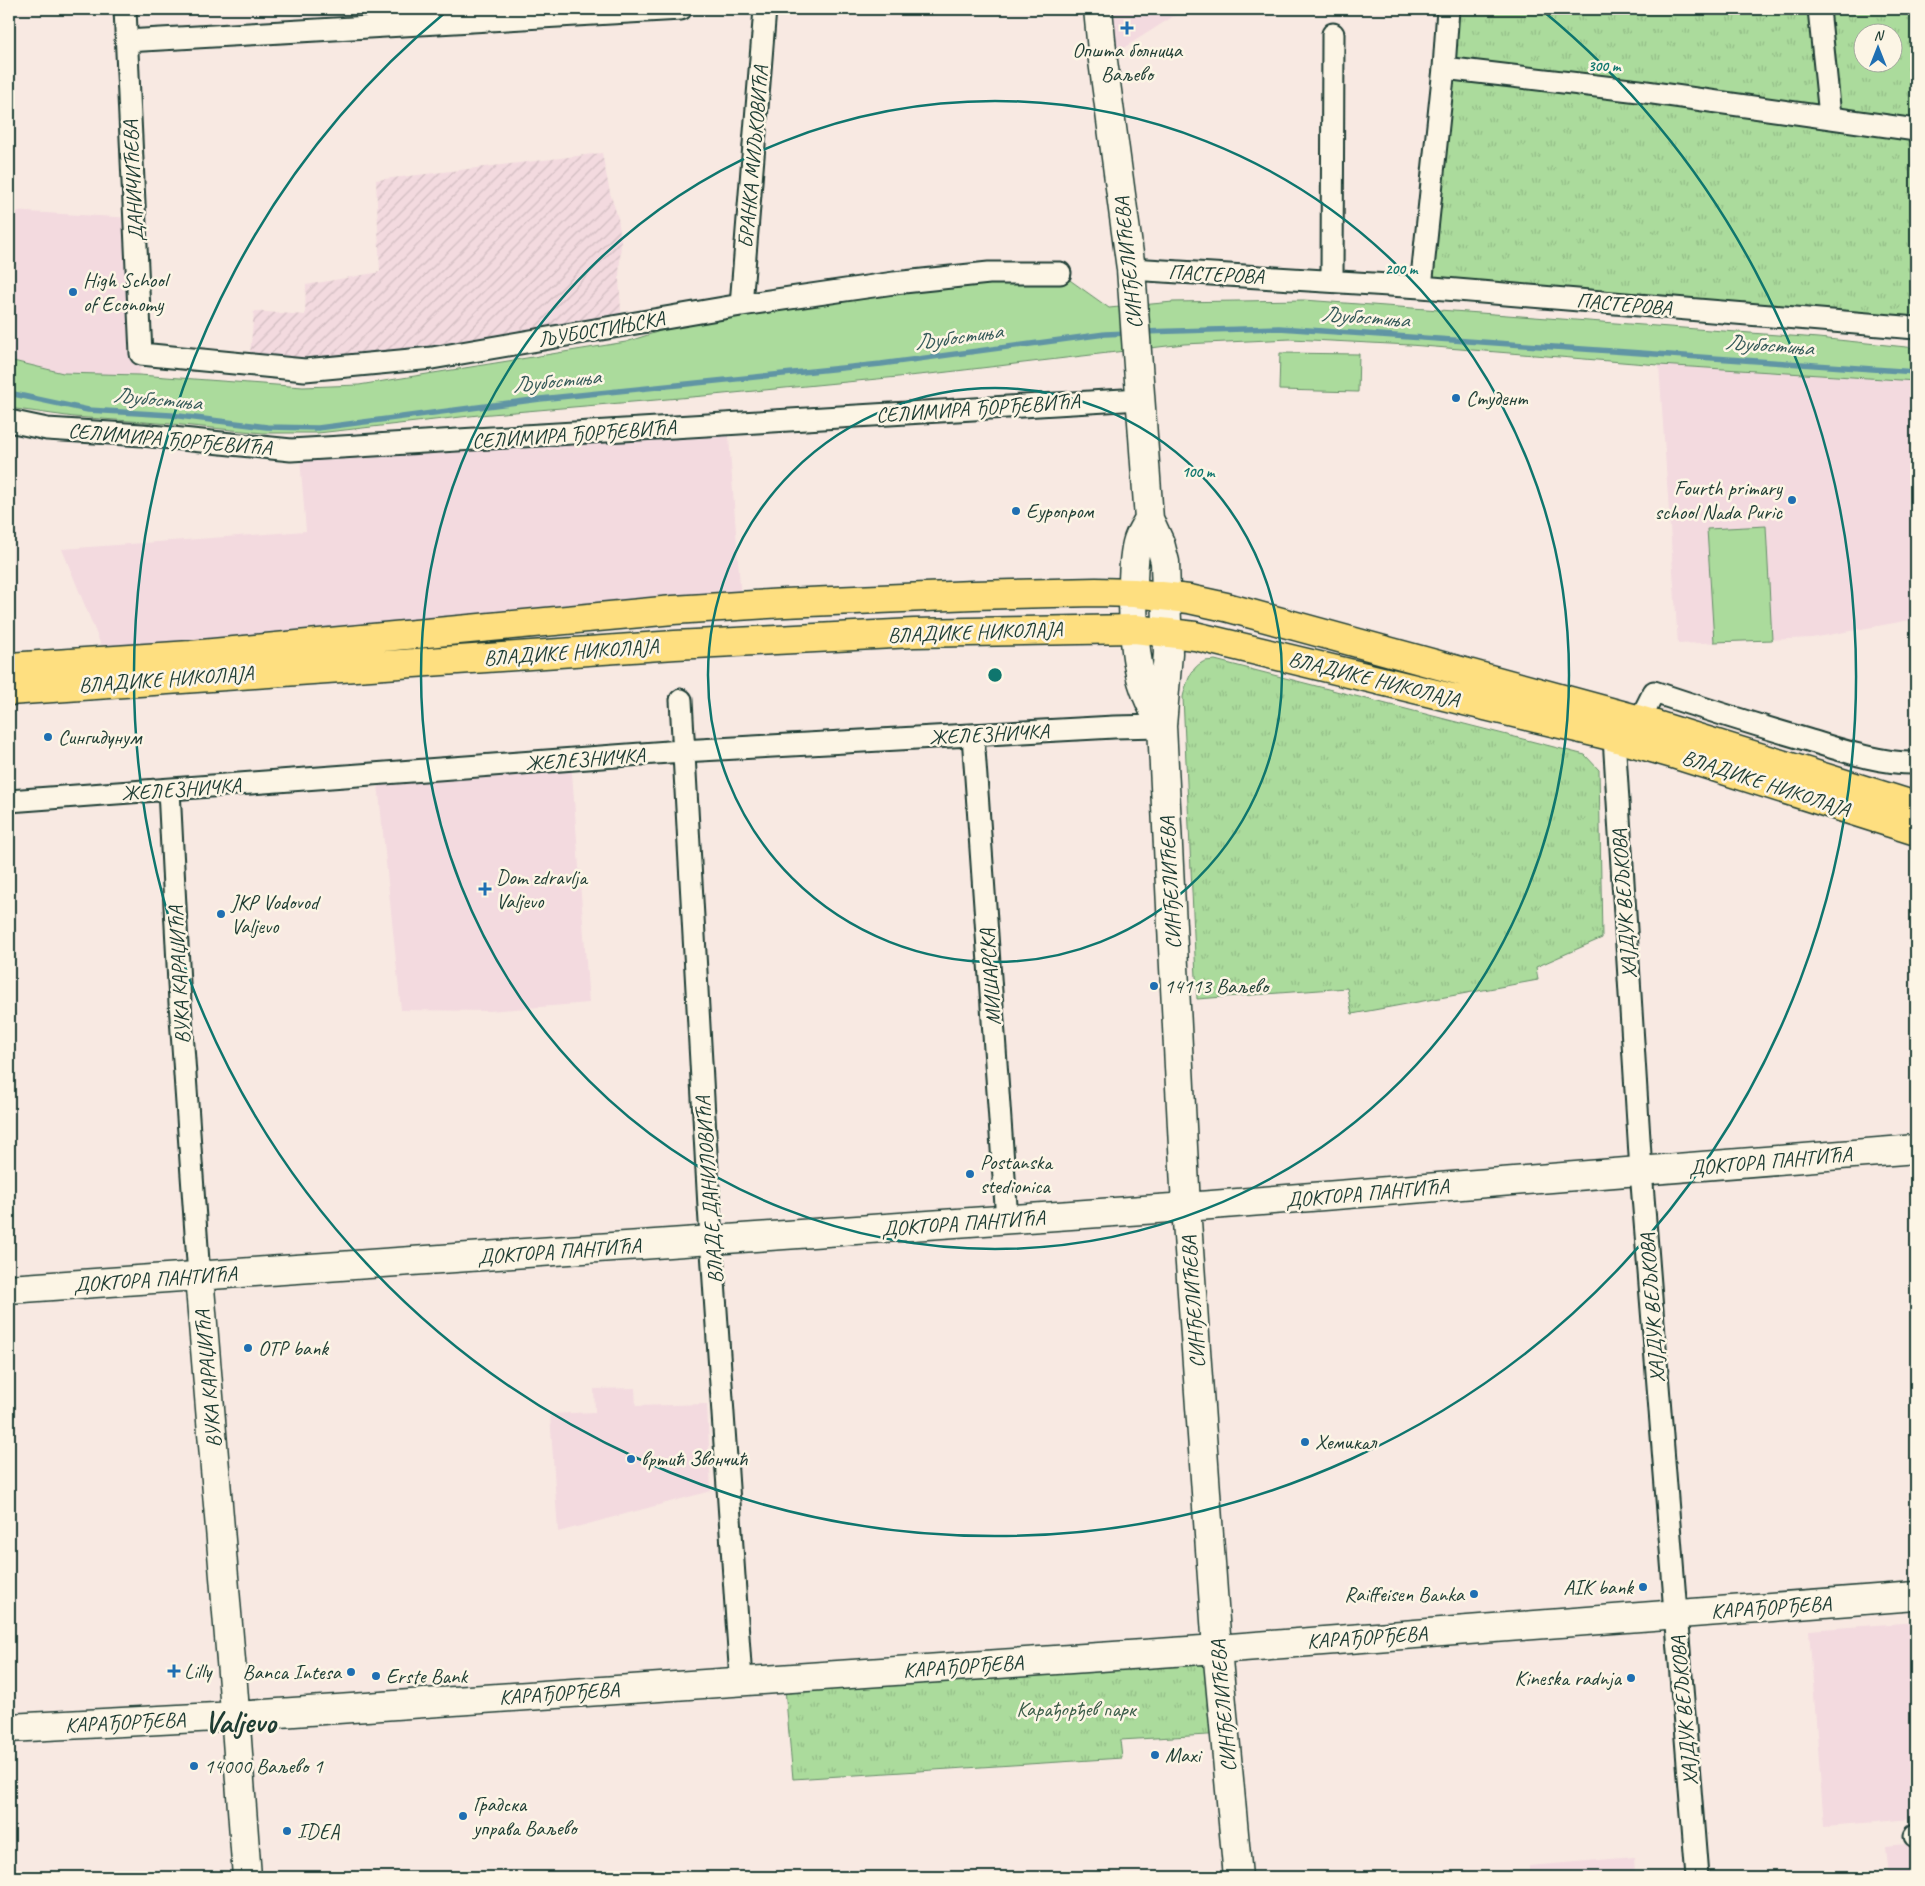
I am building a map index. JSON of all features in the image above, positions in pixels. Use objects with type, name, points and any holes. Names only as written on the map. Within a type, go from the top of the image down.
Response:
[{"type":"main road","name":"ВЛАДИКЕ НИКОЛАЈА","points":[[9,667],[191,655],[673,610],[973,594],[1134,593],[1189,599],[1226,607],[1640,720],[1916,806]]},
{"type":"main road","name":"ВЛАДИКЕ НИКОЛАЈА","points":[[9,691],[675,645],[914,633],[1135,629],[1195,636],[1614,738],[1682,757],[1916,831]]},
{"type":"street","name":"ДАНИЧИЋЕВА","points":[[125,9],[141,354]]},
{"type":"street","points":[[126,41],[681,9]]},
{"type":"street","name":"БРАНКА МИЉКОВИЋА","points":[[741,305],[765,9]]},
{"type":"street","name":"СИНЂЕЛИЋЕВА","points":[[1098,9],[1103,61],[1131,269],[1149,519],[1166,562],[1168,669],[1162,726],[1186,1207],[1218,1649],[1238,1877]]},
{"type":"street","points":[[1421,287],[1444,68],[1448,9]]},
{"type":"street","points":[[1819,9],[1830,116]]},
{"type":"street","points":[[1332,281],[1333,34]]},
{"type":"street","points":[[1444,68],[1830,116],[1916,130]]},
{"type":"street","name":"ПАСТЕРОВА","points":[[1131,269],[1421,287],[1916,328]]},
{"type":"street","name":"ЉУБОСТИЊСКА","points":[[141,354],[305,370],[432,358],[741,305],[942,276],[989,273],[1060,273]]},
{"type":"street","name":"СЕЛИМИРА ЂОРЂЕВИЋА","points":[[9,421],[47,429],[142,435],[291,450],[1140,399]]},
{"type":"street","name":"СИНЂЕЛИЋЕВА","points":[[1149,519],[1137,542],[1134,593],[1135,629],[1139,669],[1152,707],[1162,726]]},
{"type":"street","points":[[1640,720],[1654,692],[1850,753],[1916,763]]},
{"type":"street","name":"ВЛАДЕ ДАНИЛОВИЋА","points":[[681,700],[682,751],[711,1240],[741,1680]]},
{"type":"street","name":"ЖЕЛЕЗНИЧКА","points":[[9,801],[682,751],[1162,726]]},
{"type":"street","name":"МИШАРСКА","points":[[973,735],[1007,1220]]},
{"type":"street","name":"ХАЈДУК ВЕЉКОВА","points":[[1614,738],[1641,1171],[1697,1877]]},
{"type":"street","name":"ВУКА КАРАЏИЋА","points":[[169,790],[180,1003],[247,1877]]},
{"type":"street","name":"ДОКТОРА ПАНТИЋА","points":[[9,1289],[1186,1207],[1916,1149]]},
{"type":"street","name":"КАРАЂОРЂЕВА","points":[[9,1728],[236,1716],[741,1680],[1218,1649],[1916,1596]]},
{"type":"shaded area","name":"Општа болница Ваљево","points":[[1098,9],[1185,9],[1103,61]]},
{"type":"shaded area","points":[[602,153],[610,193],[618,218],[621,240],[619,279],[622,326],[432,358],[249,365],[254,311],[305,315],[306,285],[380,272],[376,180]]},
{"type":"shaded area","name":"High School of Economy","points":[[9,211],[134,218],[141,354],[139,375],[63,373],[9,360]]},
{"type":"shaded area","name":"Fourth primary school Nada Puric","points":[[1659,365],[1916,381],[1916,619],[1812,638],[1678,644]]},
{"type":"shaded area","points":[[728,424],[741,599],[107,660],[62,549],[306,531],[300,458]]},
{"type":"shaded area","name":"Dom zdravlja Valjevo","points":[[571,759],[589,1003],[489,1011],[401,1010],[377,774]]},
{"type":"shaded area","name":"вртић Звончић","points":[[635,1388],[636,1406],[707,1404],[711,1491],[558,1532],[550,1414],[595,1412],[594,1389]]},
{"type":"shaded area","points":[[1916,1622],[1916,1819],[1824,1826],[1809,1630]]},
{"type":"shaded area","points":[[1916,1843],[1916,1877],[1888,1877],[1885,1846]]},
{"type":"shaded area","points":[[1634,1857],[1635,1877],[1529,1877],[1529,1866]]},
{"type":"green space","points":[[1448,9],[1916,9],[1916,328],[1421,287]]},
{"type":"green space","points":[[1060,273],[1109,308],[1173,302],[1304,300],[1818,338],[1916,348],[1916,381],[1659,365],[1410,345],[1291,339],[1184,344],[939,373],[479,415],[318,433],[263,433],[74,417],[9,408],[9,360],[63,373],[139,375],[303,387],[359,385],[626,342],[741,305]]},
{"type":"green space","points":[[1280,353],[1359,354],[1358,392],[1279,390]]},
{"type":"green space","points":[[1766,526],[1772,640],[1714,642],[1707,529]]},
{"type":"green space","points":[[1215,660],[1585,755],[1599,770],[1602,938],[1536,967],[1538,980],[1352,1014],[1347,988],[1197,999],[1183,697],[1189,677],[1195,668],[1204,661]]},
{"type":"green space","name":"Карађорђев парк","points":[[1217,1649],[1225,1734],[1120,1740],[1122,1758],[793,1779],[784,1677]]},
{"type":"waterway","name":"Љубостиња","points":[[1142,332],[1279,328],[1916,372]]},
{"type":"waterway","name":"Љубостиња","points":[[9,393],[88,410],[171,415],[267,427],[318,428],[540,399],[881,364],[1105,334],[1128,333]]},
{"type":"place","name":"Општа болница Ваљево","points":[[1127,28]]},
{"type":"place","name":"High School of Economy","points":[[73,292]]},
{"type":"place","name":"Студент","points":[[1456,398]]},
{"type":"place","name":"Fourth primary school Nada Puric","points":[[1792,500]]},
{"type":"place","name":"Еуропром","points":[[1016,511]]},
{"type":"place","name":"Сингидунум","points":[[48,737]]},
{"type":"place","name":"Dom zdravlja Valjevo","points":[[485,889]]},
{"type":"place","name":"JKP Vodovod Valjevo","points":[[221,914]]},
{"type":"place","name":"14113 Ваљево","points":[[1154,986]]},
{"type":"place","name":"Postanska stedionica","points":[[970,1174]]},
{"type":"place","name":"OTP bank","points":[[248,1348]]},
{"type":"place","name":"Хемикал","points":[[1305,1442]]},
{"type":"place","name":"вртић Звончић","points":[[631,1459]]},
{"type":"place","name":"AIK bank","points":[[1643,1587]]},
{"type":"place","name":"Raiffeisen Banka","points":[[1474,1594]]},
{"type":"place","name":"Lilly","points":[[174,1671]]},
{"type":"place","name":"Banca Intesa","points":[[351,1672]]},
{"type":"place","name":"Erste Bank","points":[[376,1676]]},
{"type":"place","name":"Kineska radnja","points":[[1631,1678]]},
{"type":"place","name":"Maxi","points":[[1155,1755]]},
{"type":"place","name":"14000 Ваљево 1","points":[[194,1766]]},
{"type":"place","name":"Градска управа Ваљево","points":[[463,1816]]},
{"type":"place","name":"IDEA","points":[[287,1831]]},
{"type":"district","name":"Valjevo","points":[[240,1721]]}]
